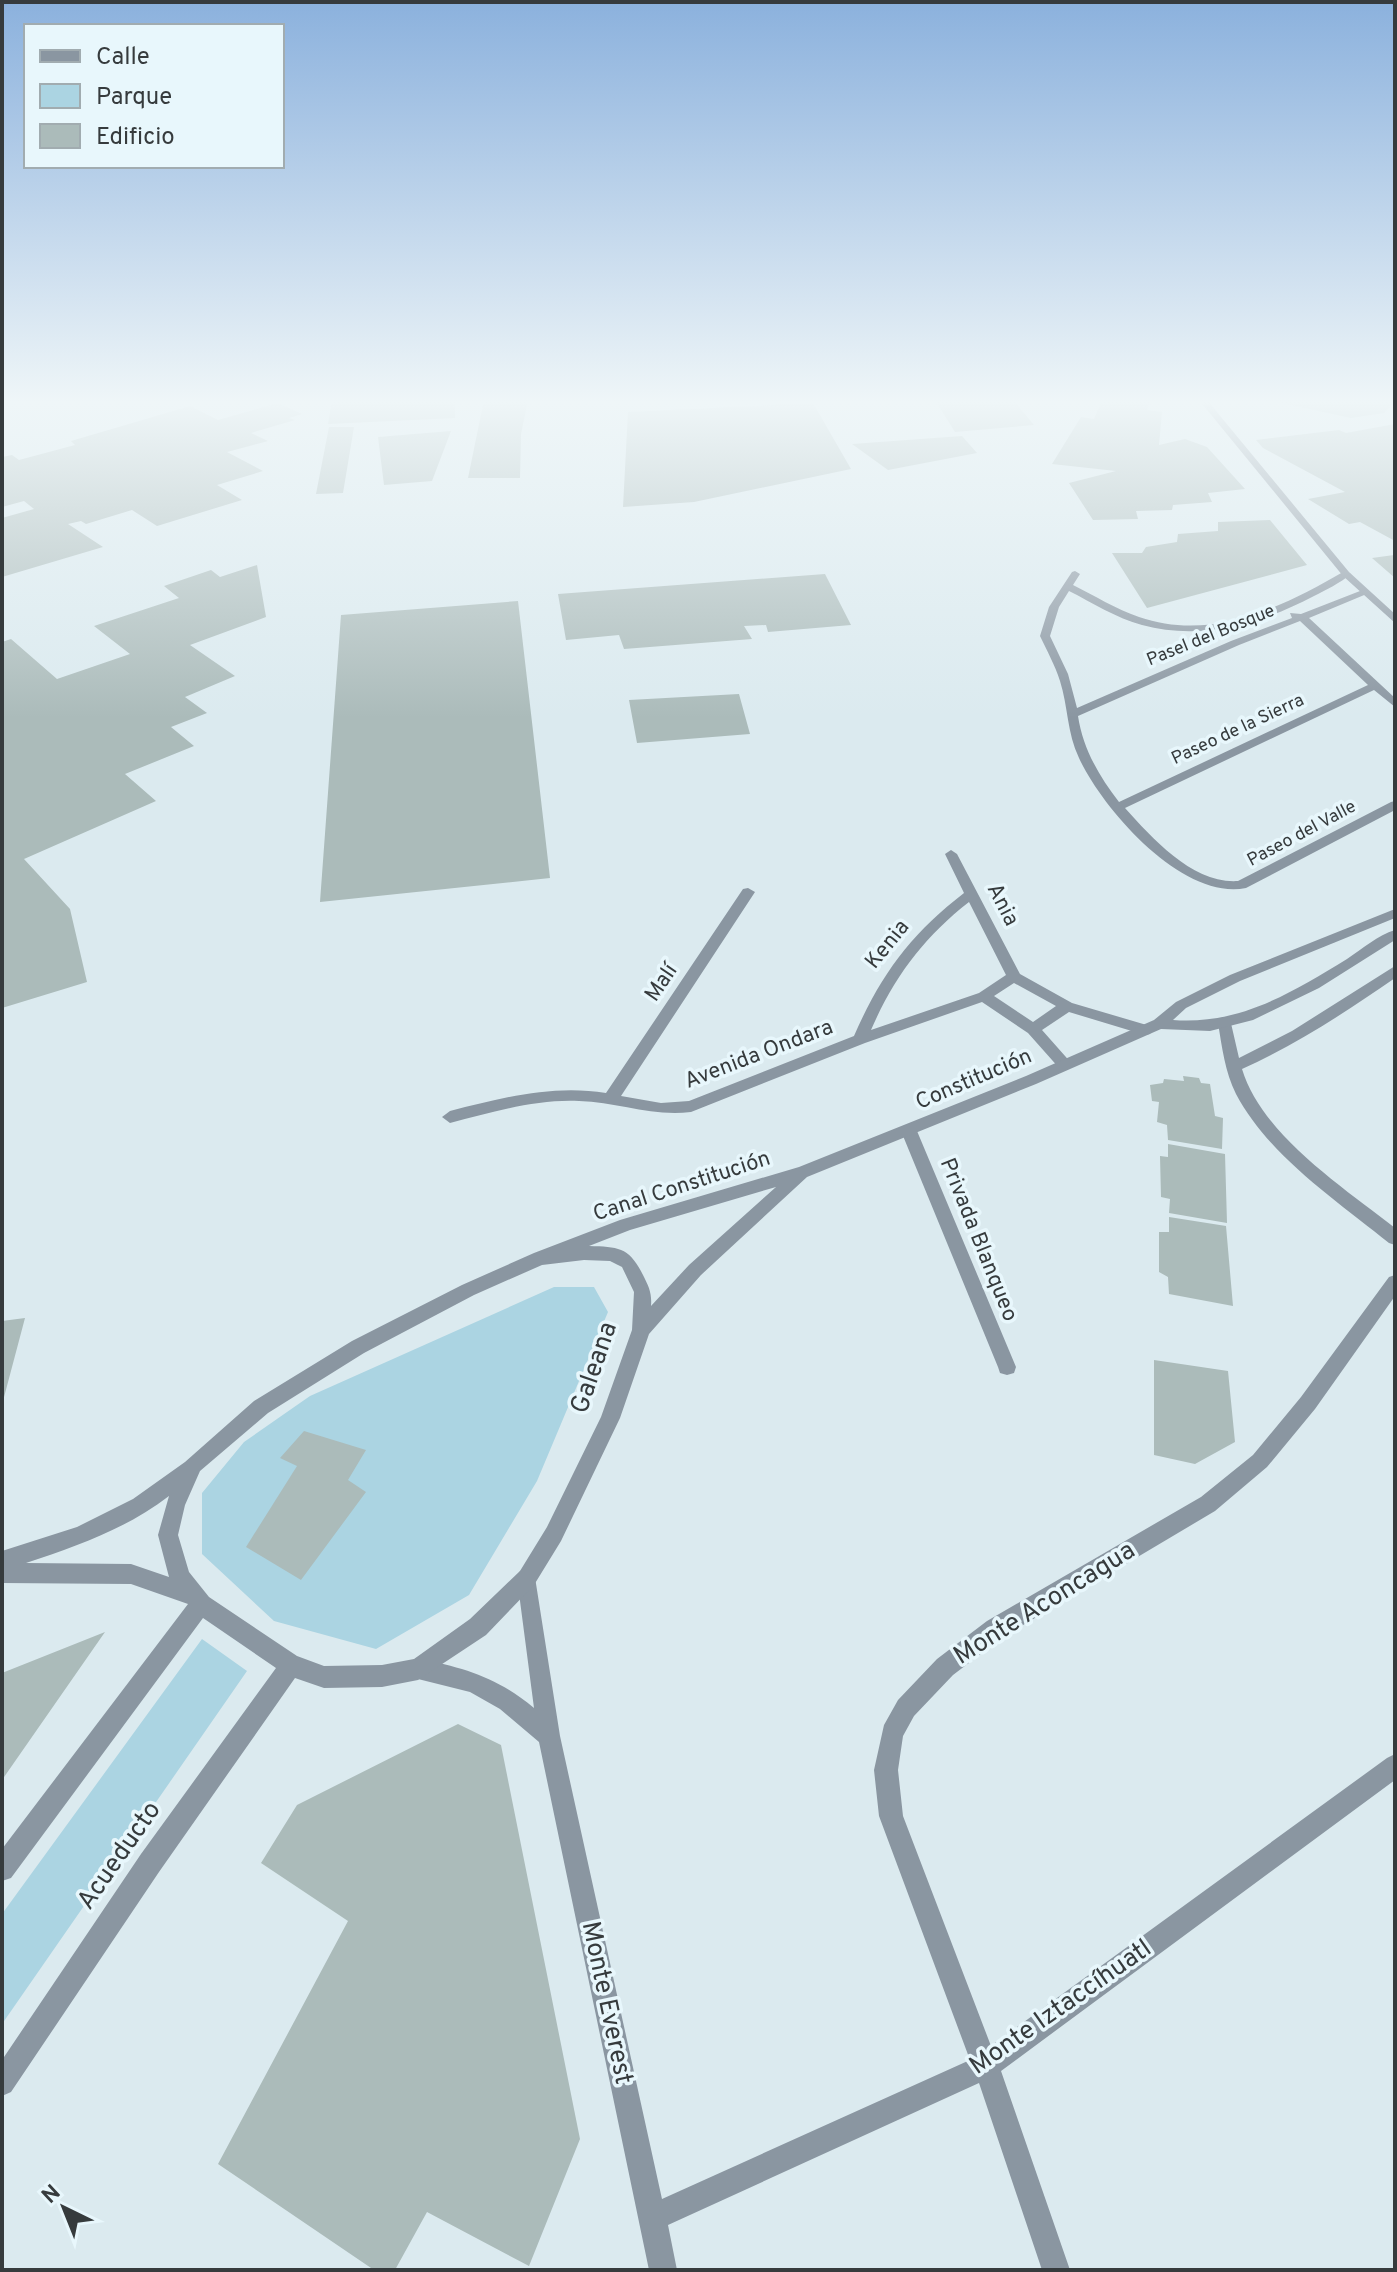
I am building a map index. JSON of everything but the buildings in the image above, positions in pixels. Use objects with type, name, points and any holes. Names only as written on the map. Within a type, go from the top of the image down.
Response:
[{"type":"street","points":[[1290,506],[1346,574],[1395,620]]},
{"type":"street","points":[[1075,574],[1054,607],[1045,636],[1067,683],[1077,739],[1098,783],[1115,808]]},
{"type":"street","points":[[1068,587],[1144,623],[1215,630],[1278,610],[1346,574]]},
{"type":"street","name":"Pasel del Bosque","points":[[1073,714],[1235,643],[1364,593]]},
{"type":"street","points":[[1278,610],[1303,618],[1395,704]]},
{"type":"street","points":[[1215,630],[1235,643]]},
{"type":"street","name":"Paseo de la Sierra","points":[[1115,808],[1376,685]]},
{"type":"street","name":"Paseo del Valle","points":[[1115,808],[1192,875],[1223,888],[1252,881],[1395,805]]},
{"type":"street","name":"Ania","points":[[951,854],[1014,977]]},
{"type":"street","name":"Malí","points":[[611,1098],[748,892]]},
{"type":"street","name":"Kenia","points":[[860,1039],[878,994],[897,963],[951,909],[972,893]]},
{"type":"street","name":"Constitución","points":[[804,1172],[909,1131],[1152,1027],[1181,1005],[1235,978],[1395,913]]},
{"type":"street","name":"Constitución","points":[[1152,1027],[1225,1023],[1267,1008],[1395,934]]},
{"type":"street","points":[[1235,1066],[1321,1023],[1395,971]]},
{"type":"street","points":[[1014,977],[1067,1006],[1152,1027]]},
{"type":"street","name":"Avenida Ondara","points":[[450,1117],[549,1097],[577,1095],[611,1098],[645,1109],[667,1111],[691,1106],[860,1039],[984,996],[1014,977]]},
{"type":"street","points":[[984,996],[1033,1029],[1065,1065]]},
{"type":"street","points":[[1033,1029],[1067,1006]]},
{"type":"street","points":[[1225,1023],[1243,1092],[1260,1119],[1331,1185],[1395,1238]]},
{"type":"street","name":"Privada Blanqueo","points":[[909,1131],[1007,1367]]},
{"type":"street","name":"Canal Constitución","points":[[540,1258],[626,1225],[804,1172]]},
{"type":"street","name":"Canal Constitución","points":[[641,1330],[695,1270],[804,1172]]},
{"type":"street","name":"Galeana","points":[[2,1561],[81,1535],[140,1506],[261,1407],[358,1347],[468,1290],[540,1258],[584,1253],[612,1254],[628,1262],[643,1292],[641,1330],[610,1418],[554,1534],[527,1578],[478,1627],[418,1669],[382,1676],[324,1677],[291,1665],[196,1599],[131,1574],[2,1573]]},
{"type":"street","name":"Monte Aconcagua","points":[[1056,2270],[986,2066],[891,1816],[886,1770],[892,1733],[906,1708],[945,1667],[995,1629],[1208,1504],[1260,1461],[1308,1403],[1395,1282]]},
{"type":"street","name":"Galeana","points":[[193,1465],[175,1505],[168,1535],[180,1577],[196,1599]]},
{"type":"street","name":"Monte Everest","points":[[527,1578],[549,1736],[663,2270]]},
{"type":"street","points":[[2,1869],[196,1599]]},
{"type":"street","name":"Acueducto","points":[[2,2083],[150,1863],[291,1665]]},
{"type":"street","points":[[418,1669],[474,1682],[508,1701],[549,1736]]},
{"type":"street","name":"Monte Iztaccíhuatl","points":[[652,2218],[986,2066],[1395,1766]]},
{"type":"green space","points":[[554,1287],[594,1287],[608,1312],[537,1481],[469,1595],[376,1649],[274,1621],[202,1554],[202,1493],[244,1442],[310,1396]]},
{"type":"green space","points":[[202,1639],[247,1671],[2,2024],[2,1914]]}]
